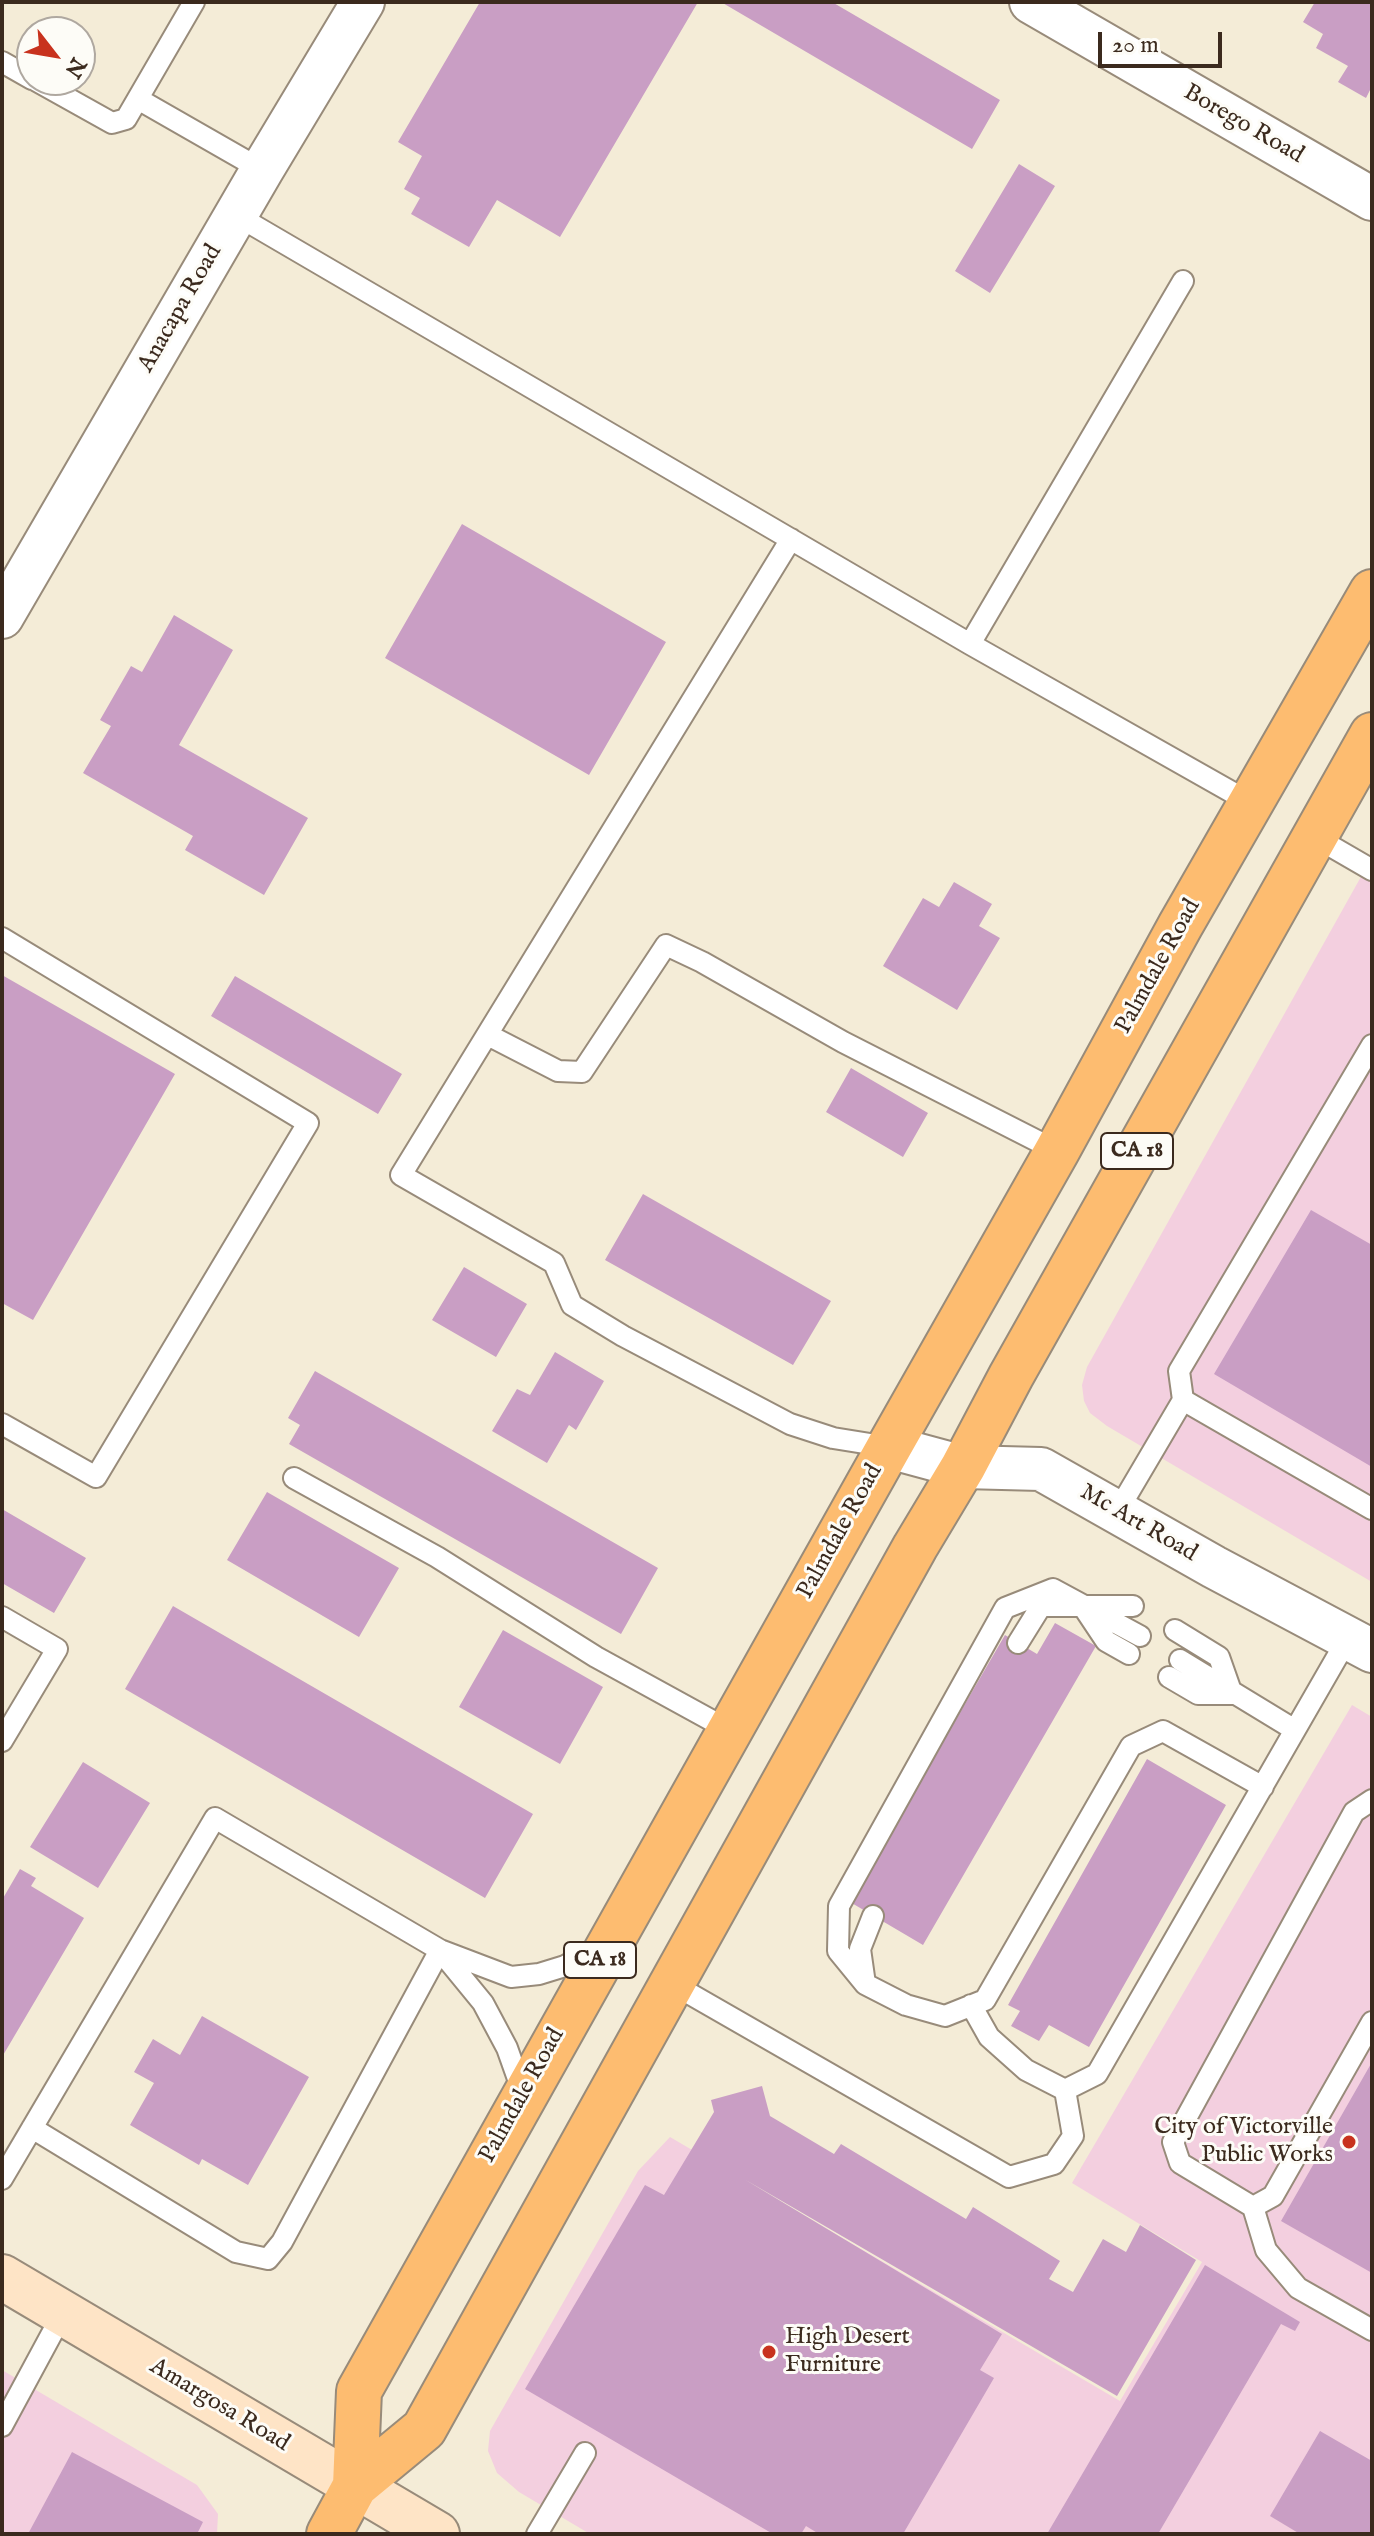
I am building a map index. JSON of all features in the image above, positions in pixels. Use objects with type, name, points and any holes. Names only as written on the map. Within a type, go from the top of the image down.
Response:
[{"type":"highway","name":"Palmdale Road","points":[[355,2486],[359,2391],[1057,1151],[1180,926],[1372,592]]},
{"type":"highway","name":"Palmdale Road","points":[[329,2534],[355,2486],[424,2429],[1372,735]]},
{"type":"main road","name":"Amargosa Road","points":[[2,2277],[437,2534]]},
{"type":"street","name":"Anacapa Road","points":[[2,617],[363,2]]},
{"type":"street","name":"Borego Road","points":[[1031,2],[1372,199]]},
{"type":"street","name":"Mc Art Road","points":[[889,1447],[963,1467],[1041,1469],[1214,1567],[1360,1644]]},
{"type":"lane","points":[[64,96],[112,123],[126,119],[194,2]]},
{"type":"lane","points":[[138,99],[262,170]]},
{"type":"lane","points":[[236,215],[970,644],[1251,803]]},
{"type":"lane","points":[[970,644],[1183,281]]},
{"type":"lane","points":[[791,539],[401,1175],[554,1263],[572,1305],[623,1336],[790,1424],[833,1438],[889,1447]]},
{"type":"lane","points":[[1315,837],[1372,870]]},
{"type":"lane","points":[[2,938],[308,1123],[96,1477],[2,1424]]},
{"type":"lane","points":[[488,1035],[558,1071],[582,1072],[666,945],[843,1042],[1057,1151]]},
{"type":"lane","points":[[1117,1512],[1183,1400],[1179,1371],[1369,1055]]},
{"type":"lane","points":[[1183,1400],[1372,1509]]},
{"type":"lane","points":[[294,1478],[437,1557],[596,1657],[729,1730]]},
{"type":"lane","points":[[1134,1645],[1106,1641],[1082,1605],[1053,1589],[1005,1608],[839,1906],[838,1951],[865,1984],[906,2005],[945,2016],[985,2000],[1131,1746],[1163,1731],[1263,1787]]},
{"type":"lane","points":[[1018,1643],[1041,1606],[1133,1606]]},
{"type":"lane","points":[[2,1617],[57,1649],[2,1741]]},
{"type":"lane","points":[[1175,1630],[1219,1657],[1232,1694]]},
{"type":"lane","points":[[1065,2090],[1097,2074],[1295,1730],[1360,1644]]},
{"type":"lane","points":[[1175,1668],[1232,1694],[1295,1730]]},
{"type":"lane","points":[[1372,1800],[1354,1812],[1173,2142],[1180,2163],[1253,2207],[1266,2250],[1298,2288],[1372,2330]]},
{"type":"lane","points":[[2,2179],[215,1818],[440,1950],[511,1977],[539,1974],[565,1966],[611,1940]]},
{"type":"lane","points":[[865,1984],[860,1949],[873,1916]]},
{"type":"lane","points":[[440,1950],[483,2003],[507,2048],[524,2095]]},
{"type":"lane","points":[[32,2128],[236,2252],[268,2259],[282,2242],[440,1950]]},
{"type":"lane","points":[[671,1983],[1009,2177],[1054,2164],[1073,2136],[1065,2090]]},
{"type":"lane","points":[[971,2005],[989,2037],[1026,2070],[1065,2090]]},
{"type":"lane","points":[[1253,2207],[1273,2196],[1372,2022]]},
{"type":"lane","points":[[3,2422],[63,2313]]},
{"type":"lane","points":[[537,2534],[585,2453]]},
{"type":"shaded area","points":[[1372,857],[1372,1582],[1107,1426],[1090,1413],[1084,1401],[1082,1385],[1087,1367]]},
{"type":"shaded area","points":[[1352,1705],[1372,1717],[1372,2534],[590,2534],[519,2492],[497,2473],[488,2451],[490,2431],[638,2171],[670,2137],[1120,2401],[1202,2262],[1072,2183]]},
{"type":"shaded area","points":[[2,2370],[197,2485],[218,2514],[217,2534],[2,2534]]},
{"type":"building","points":[[480,2],[698,2],[560,237],[497,200],[469,247],[411,214],[420,198],[404,189],[422,156],[398,142]]},
{"type":"building","points":[[721,2],[832,2],[1000,100],[972,149]]},
{"type":"building","points":[[1315,2],[1372,2],[1372,86],[1366,98],[1338,82],[1348,66],[1316,48],[1323,34],[1303,22]]},
{"type":"building","points":[[1019,164],[1055,186],[990,293],[955,271]]},
{"type":"building","points":[[462,524],[666,642],[589,775],[385,658]]},
{"type":"building","points":[[174,615],[233,650],[179,745],[308,818],[264,895],[185,850],[193,836],[83,773],[111,726],[100,720],[131,666],[142,672]]},
{"type":"building","points":[[954,882],[992,904],[979,926],[1000,938],[957,1010],[883,966],[923,898],[939,907]]},
{"type":"building","points":[[2,975],[175,1074],[33,1320],[2,1303]]},
{"type":"building","points":[[235,976],[402,1074],[378,1114],[211,1016]]},
{"type":"building","points":[[851,1068],[928,1113],[903,1157],[826,1112]]},
{"type":"building","points":[[643,1194],[831,1301],[793,1365],[605,1260]]},
{"type":"building","points":[[1311,1210],[1372,1245],[1372,1467],[1214,1374]]},
{"type":"building","points":[[464,1267],[527,1304],[496,1357],[432,1320]]},
{"type":"building","points":[[555,1352],[604,1381],[576,1430],[569,1425],[547,1463],[492,1431],[517,1389],[530,1395]]},
{"type":"building","points":[[315,1371],[658,1568],[621,1634],[289,1444],[300,1425],[288,1418]]},
{"type":"building","points":[[267,1492],[399,1568],[359,1637],[227,1560]]},
{"type":"building","points":[[2,1509],[86,1558],[54,1613],[2,1583]]},
{"type":"building","points":[[173,1606],[533,1814],[485,1898],[125,1689]]},
{"type":"building","points":[[1055,1623],[1096,1646],[923,1945],[850,1902],[1005,1635],[1037,1654]]},
{"type":"building","points":[[503,1630],[603,1687],[560,1764],[459,1707]]},
{"type":"building","points":[[1147,1759],[1226,1805],[1089,2047],[1049,2025],[1039,2041],[1011,2026],[1020,2011],[1008,2005]]},
{"type":"building","points":[[83,1762],[150,1803],[98,1888],[30,1847]]},
{"type":"building","points":[[20,1869],[36,1878],[31,1886],[84,1918],[2,2057],[2,1900]]},
{"type":"building","points":[[202,2016],[309,2077],[248,2185],[202,2159],[199,2165],[130,2125],[154,2083],[134,2072],[153,2039],[180,2055]]},
{"type":"building","name":"City of Victorville Public Works","points":[[1372,2062],[1372,2273],[1281,2221]]},
{"type":"building","name":"High Desert Furniture","points":[[762,2086],[770,2116],[834,2154],[841,2144],[966,2219],[973,2207],[1060,2261],[1049,2279],[1073,2292],[1103,2239],[1126,2252],[1140,2225],[1196,2260],[1117,2396],[744,2179],[1002,2334],[980,2370],[994,2378],[903,2534],[819,2534],[806,2526],[801,2534],[773,2534],[525,2389],[645,2185],[664,2195],[714,2112],[711,2100]]},
{"type":"building","points":[[1205,2265],[1300,2322],[1295,2331],[1281,2324],[1158,2534],[1047,2534]]},
{"type":"building","points":[[1320,2431],[1372,2461],[1372,2534],[1300,2534],[1270,2516]]},
{"type":"building","points":[[72,2452],[203,2522],[197,2534],[28,2534]]},
{"type":"place","name":"City of Victorville Public Works","points":[[1349,2142]]},
{"type":"place","name":"High Desert Furniture","points":[[769,2352]]}]
